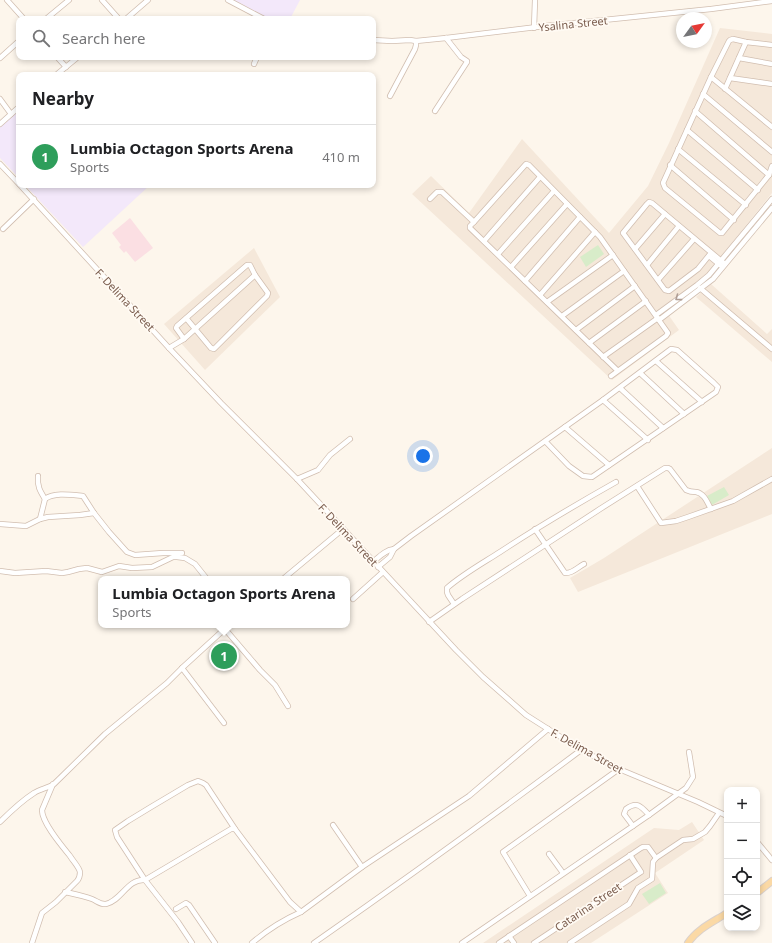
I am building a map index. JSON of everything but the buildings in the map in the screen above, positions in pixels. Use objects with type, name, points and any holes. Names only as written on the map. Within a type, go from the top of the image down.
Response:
[{"type":"main road","points":[[760,891],[772,881]]},
{"type":"main road","points":[[688,943],[702,928],[724,915]]},
{"type":"street","points":[[7,0],[21,16]]},
{"type":"street","points":[[50,16],[70,0]]},
{"type":"street","points":[[102,0],[116,16]]},
{"type":"street","points":[[129,16],[148,0]]},
{"type":"street","points":[[228,0],[258,16]]},
{"type":"street","points":[[534,28],[535,0]]},
{"type":"street","name":"Ysalina Street","points":[[376,40],[416,41],[704,10],[772,1]]},
{"type":"street","points":[[434,111],[467,62],[467,60],[461,57],[446,38]]},
{"type":"street","points":[[772,45],[733,39],[727,43],[670,165],[663,181],[663,185],[720,233],[723,233],[769,175],[772,166]]},
{"type":"street","points":[[390,96],[415,49],[416,41]]},
{"type":"street","points":[[725,89],[746,42]]},
{"type":"street","points":[[0,58],[16,44]]},
{"type":"street","points":[[739,58],[772,64]]},
{"type":"street","points":[[60,60],[66,67]]},
{"type":"street","points":[[60,72],[74,60]]},
{"type":"street","points":[[254,64],[256,60]]},
{"type":"street","points":[[711,77],[772,127]]},
{"type":"street","points":[[730,78],[772,84]]},
{"type":"street","points":[[703,94],[772,152]]},
{"type":"street","points":[[0,99],[12,114]]},
{"type":"street","points":[[0,124],[16,110]]},
{"type":"street","points":[[695,111],[769,175]]},
{"type":"street","points":[[686,130],[758,190]]},
{"type":"street","points":[[678,149],[746,205]]},
{"type":"street","name":"F. Delima Street","points":[[0,164],[16,180]]},
{"type":"street","points":[[611,376],[618,371],[668,335],[667,332],[595,232],[529,164],[526,164],[470,226],[470,228],[618,371]]},
{"type":"street","points":[[670,165],[734,220]]},
{"type":"street","points":[[484,241],[540,177]]},
{"type":"street","name":"F. Delima Street","points":[[24,188],[169,348],[297,479],[429,622],[483,677],[526,715],[581,750],[619,769],[698,802],[724,815]]},
{"type":"street","points":[[498,254],[554,191]]},
{"type":"street","points":[[430,199],[437,192],[442,192],[474,222]]},
{"type":"street","points":[[4,229],[34,199]]},
{"type":"street","points":[[722,264],[772,199]]},
{"type":"street","points":[[710,254],[698,269],[669,291],[665,290],[623,233],[649,202],[665,214],[722,264]]},
{"type":"street","points":[[511,267],[567,204]]},
{"type":"street","points":[[604,357],[657,318],[667,314],[699,287],[709,275],[722,264],[772,208]]},
{"type":"street","points":[[635,249],[665,214]]},
{"type":"street","points":[[525,281],[580,218]]},
{"type":"street","points":[[646,265],[679,226]]},
{"type":"street","points":[[540,295],[595,232]]},
{"type":"street","points":[[658,280],[694,239]]},
{"type":"street","points":[[547,302],[613,256]]},
{"type":"street","points":[[184,338],[176,328],[177,326],[186,318],[247,265],[250,265],[255,275],[268,292],[268,295],[212,350],[186,318]]},
{"type":"street","points":[[562,316],[624,271]]},
{"type":"street","points":[[169,348],[195,329],[255,275]]},
{"type":"street","points":[[576,330],[635,286]]},
{"type":"street","points":[[657,318],[663,309],[699,287]]},
{"type":"street","points":[[699,287],[770,347],[772,341]]},
{"type":"street","points":[[589,342],[646,301]]},
{"type":"street","points":[[663,309],[667,314]]},
{"type":"street","points":[[373,562],[389,550],[394,549],[453,505],[507,469],[545,441],[620,388],[671,349],[677,350],[718,387],[716,392],[702,402],[592,477],[583,476],[569,466],[545,441]]},
{"type":"street","points":[[656,361],[702,402]]},
{"type":"street","points":[[640,373],[684,414]]},
{"type":"street","points":[[620,388],[664,428]]},
{"type":"street","points":[[603,400],[648,440]]},
{"type":"street","points":[[565,427],[609,465]]},
{"type":"street","points":[[297,479],[318,470],[330,455],[350,439]]},
{"type":"street","points":[[429,622],[454,604],[662,469],[668,468],[672,471],[688,492],[702,493],[711,509]]},
{"type":"street","points":[[38,476],[40,490],[45,499],[40,519]]},
{"type":"street","points":[[637,486],[661,523],[676,521],[740,498],[772,479]]},
{"type":"street","points":[[454,604],[448,595],[448,588],[535,529],[616,482]]},
{"type":"street","points":[[45,499],[56,495],[83,496],[108,532],[127,552],[135,555],[182,553]]},
{"type":"street","points":[[0,524],[26,526],[48,517],[94,513]]},
{"type":"street","points":[[287,576],[343,529]]},
{"type":"street","points":[[535,529],[565,573],[571,572],[584,564]]},
{"type":"street","points":[[378,567],[390,557],[394,549]]},
{"type":"street","points":[[0,572],[15,573],[46,571],[62,573],[80,568],[87,568],[102,572],[119,566],[132,568],[152,567],[173,557],[177,557],[185,558],[195,564],[205,576]]},
{"type":"street","points":[[353,599],[383,572]]},
{"type":"street","points":[[0,822],[33,793],[54,784],[105,734],[161,688],[225,629],[275,685],[288,706]]},
{"type":"street","points":[[182,668],[224,723]]},
{"type":"street","points":[[252,943],[261,935],[286,919],[301,912],[362,867],[469,796],[548,729]]},
{"type":"street","points":[[314,943],[520,796],[581,750]]},
{"type":"street","points":[[462,943],[686,788],[693,777],[689,752]]},
{"type":"street","points":[[530,896],[503,852],[619,769]]},
{"type":"street","points":[[192,943],[178,922],[145,880],[117,837],[115,830],[188,785],[198,781],[206,785],[235,829],[290,902],[301,912]]},
{"type":"street","points":[[32,943],[42,913],[77,882],[80,872],[49,828],[42,814],[42,810],[54,784]]},
{"type":"street","points":[[633,826],[624,814],[626,808],[630,805],[641,806],[649,815]]},
{"type":"street","points":[[570,943],[630,904],[638,888],[652,879],[653,862],[656,858],[683,840],[693,839],[705,832],[719,813]]},
{"type":"street","points":[[333,825],[362,867]]},
{"type":"street","points":[[65,892],[88,898],[101,904],[111,902],[134,882],[141,879],[145,880],[231,829],[235,829]]},
{"type":"street","points":[[499,943],[641,848],[645,846],[650,849],[656,858]]},
{"type":"street","points":[[760,846],[772,860]]},
{"type":"street","points":[[549,854],[563,873]]},
{"type":"street","name":"Catarina Street","points":[[534,943],[641,872],[630,855]]},
{"type":"street","points":[[176,909],[186,903],[189,905],[215,943]]},
{"type":"street","points":[[510,936],[514,943]]},
{"type":"shaded area","points":[[232,0],[300,0],[292,16],[259,15]]},
{"type":"shaded area","points":[[720,28],[772,34],[772,193],[706,275],[663,307],[679,330],[612,380],[412,194],[431,176],[469,213],[522,139],[609,233],[648,186],[669,143]]},
{"type":"shaded area","points":[[16,113],[16,175],[0,158],[0,127]]},
{"type":"shaded area","points":[[28,188],[147,188],[83,247]]},
{"type":"shaded area","points":[[130,218],[153,248],[135,262],[126,251],[124,253],[119,247],[121,245],[112,233]]},
{"type":"shaded area","points":[[254,248],[280,297],[205,370],[164,324]]},
{"type":"shaded area","points":[[711,284],[767,334],[772,329],[772,362],[696,297]]},
{"type":"shaded area","points":[[772,448],[772,514],[578,592],[570,578],[604,558]]},
{"type":"shaded area","points":[[692,822],[704,840],[655,873],[668,893],[591,943],[483,943],[654,828],[679,830]]},
{"type":"green space","points":[[598,245],[604,254],[586,267],[580,257]]},
{"type":"green space","points":[[724,487],[729,495],[712,505],[707,496]]},
{"type":"green space","points":[[660,883],[666,893],[649,904],[642,894]]},
{"type":"place","name":"Lumbia Octagon Sports Arena","points":[[224,656]]}]
